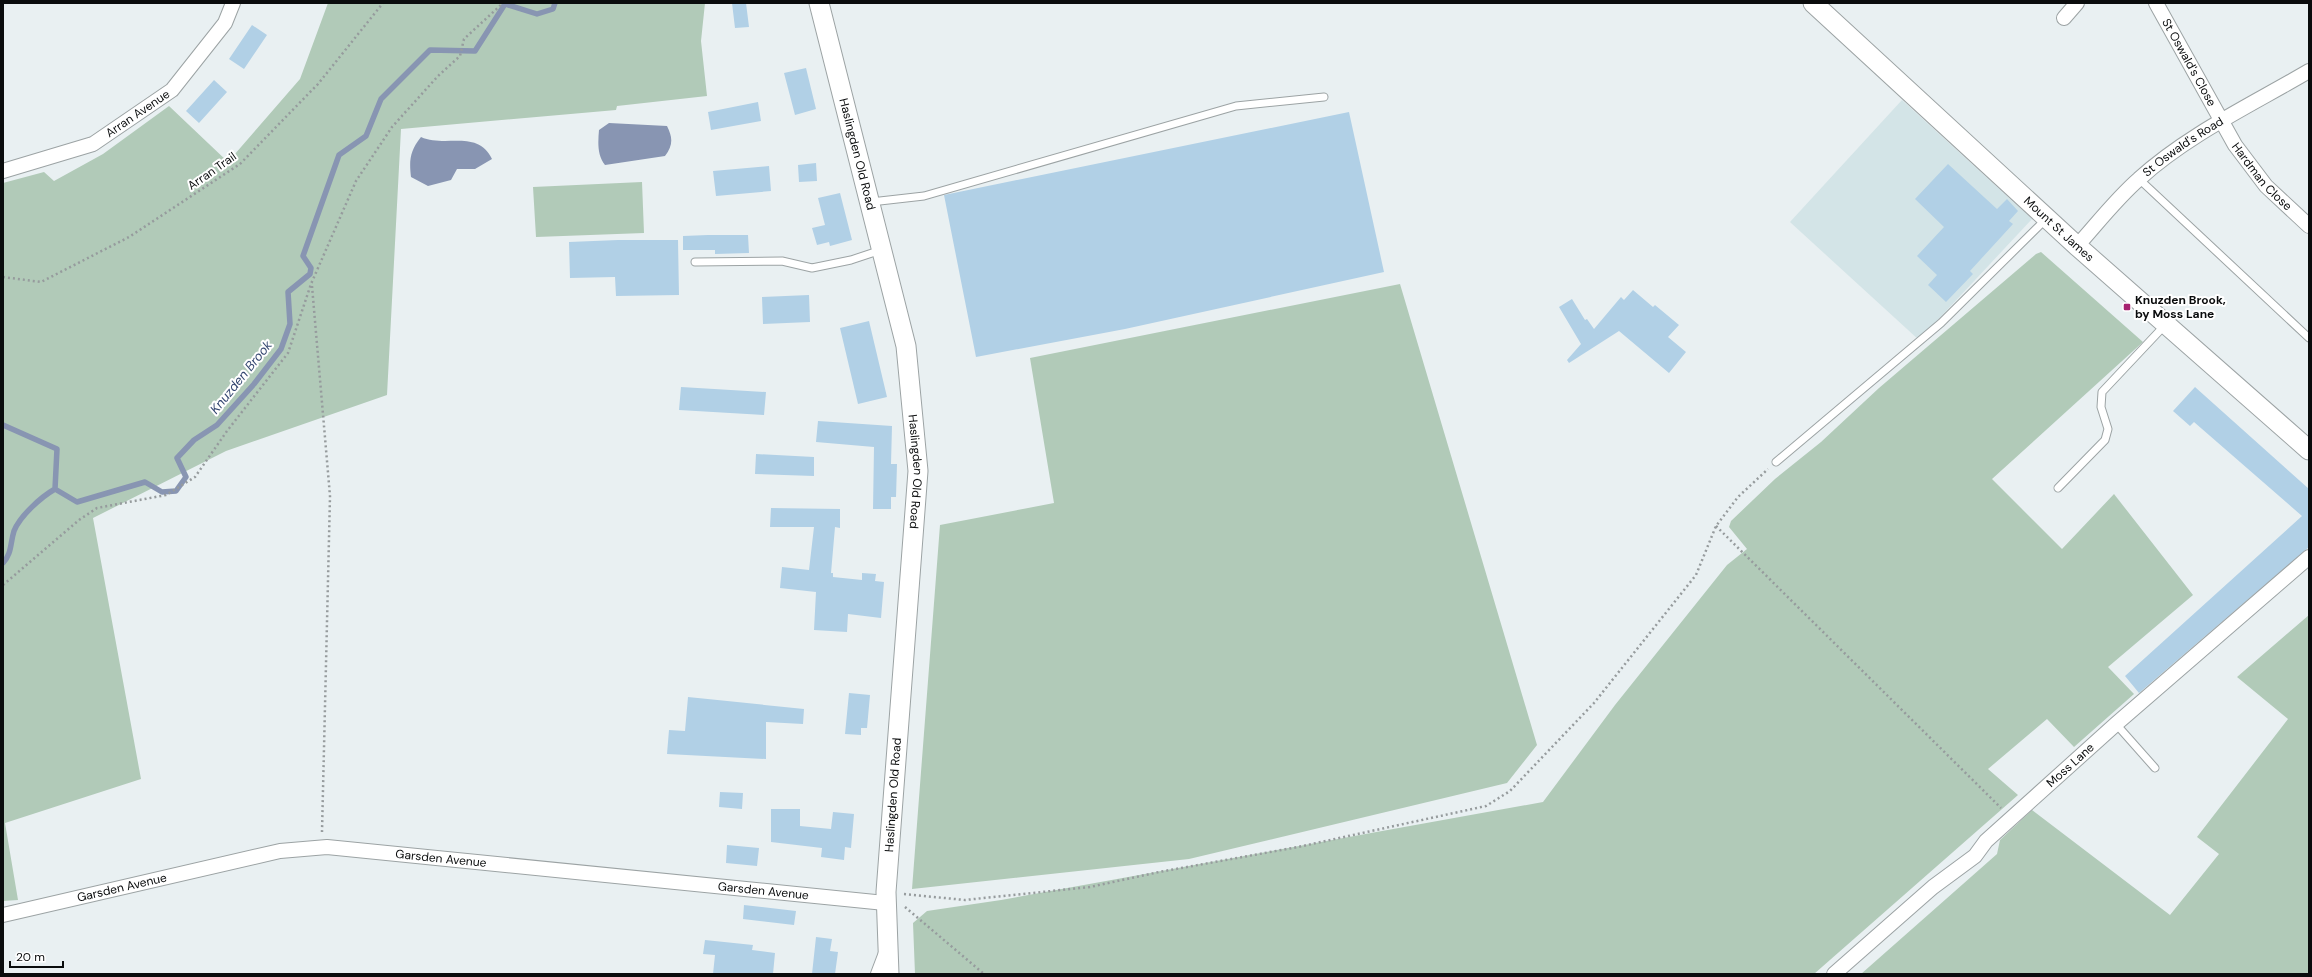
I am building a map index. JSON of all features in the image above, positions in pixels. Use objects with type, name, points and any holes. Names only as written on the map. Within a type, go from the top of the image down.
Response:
[{"type":"main road","name":"Haslingden Old Road","points":[[819,3],[906,346],[918,471],[886,898],[889,974]]},
{"type":"main road","name":"Mount St James","points":[[1813,3],[2077,246],[2309,450]]},
{"type":"street","name":"Arran Avenue","points":[[3,171],[93,144],[172,90],[225,23],[233,3]]},
{"type":"street","points":[[2064,18],[2077,3]]},
{"type":"street","name":"St Oswald's Close","points":[[2156,3],[2222,122]]},
{"type":"street","name":"St Oswald's Road","points":[[2077,246],[2139,179],[2166,157],[2309,71]]},
{"type":"street","name":"Hardman Close","points":[[2222,122],[2235,145],[2266,186],[2309,226]]},
{"type":"street","name":"Moss Lane","points":[[1834,974],[1933,887],[1975,856],[1986,841],[2116,724],[2309,557]]},
{"type":"street","name":"Garsden Avenue","points":[[3,916],[280,851],[321,848],[886,898]]},
{"type":"street","name":"Haslingden Old Road","points":[[878,974],[887,951]]},
{"type":"lane","points":[[869,202],[924,196],[1236,106],[1324,96]]},
{"type":"lane","points":[[2139,179],[2309,338]]},
{"type":"lane","points":[[1776,462],[1941,323],[2046,218]]},
{"type":"lane","points":[[695,262],[782,261],[812,268],[851,260],[882,250]]},
{"type":"lane","points":[[2058,488],[2105,440],[2108,429],[2101,407],[2102,392],[2166,324]]},
{"type":"lane","points":[[2116,724],[2155,768]]},
{"type":"path","name":"Arran Trail","points":[[3,277],[41,282],[128,237],[240,164],[318,84],[383,3]]},
{"type":"path","points":[[3,585],[79,520],[97,508],[166,495],[195,477],[227,431],[288,353],[311,284],[356,181],[392,127],[438,76],[460,56],[464,39],[503,3]]},
{"type":"path","points":[[311,284],[330,496],[321,848]]},
{"type":"path","points":[[886,898],[965,900],[1090,888],[1159,872],[1298,847],[1486,806],[1510,790],[1594,703],[1696,575],[1716,526],[1738,496],[1776,462]]},
{"type":"path","points":[[1716,526],[2012,819]]},
{"type":"path","points":[[886,898],[984,974]]},
{"type":"shaded area","points":[[1902,100],[2032,219],[1919,340],[1790,222]]},
{"type":"green space","points":[[328,3],[705,3],[701,41],[707,96],[617,106],[616,110],[401,129],[387,395],[226,451],[93,518],[141,779],[5,823],[18,900],[3,901],[3,183],[44,172],[54,181],[103,154],[169,106],[228,162],[300,79]]},
{"type":"green space","points":[[642,182],[644,233],[536,237],[533,187]]},
{"type":"green space","points":[[2041,252],[2143,342],[1992,479],[2062,549],[2114,494],[2193,595],[2108,667],[2134,694],[2074,747],[2047,719],[1988,769],[2018,795],[1814,974],[915,974],[913,923],[927,911],[1001,900],[1543,802],[1615,705],[1727,565],[1747,549],[1729,527],[1731,521],[1775,479],[1821,442],[1879,388],[2036,254]]},
{"type":"green space","points":[[1400,284],[1537,745],[1507,783],[1189,859],[912,889],[940,525],[1054,503],[1030,358]]},
{"type":"green space","points":[[2309,615],[2309,974],[1861,974],[1997,854],[2000,840],[2032,810],[2170,915],[2219,854],[2197,837],[2288,719],[2237,677]]},
{"type":"water","points":[[609,123],[667,126],[671,138],[670,148],[665,156],[605,165],[599,153],[599,130]]},
{"type":"water","points":[[421,137],[430,140],[460,141],[478,144],[486,150],[492,159],[475,169],[457,169],[451,180],[428,186],[411,177],[410,166],[412,151]]},
{"type":"building","points":[[732,3],[746,3],[749,27],[735,28]]},
{"type":"building","points":[[252,25],[267,35],[244,69],[229,59]]},
{"type":"building","points":[[806,68],[816,109],[795,115],[784,73]]},
{"type":"building","points":[[214,80],[227,92],[199,123],[186,111]]},
{"type":"building","points":[[758,102],[761,121],[711,130],[708,112]]},
{"type":"building","points":[[1349,112],[1384,272],[1125,329],[976,357],[944,195]]},
{"type":"building","points":[[816,163],[817,181],[799,182],[798,165]]},
{"type":"building","points":[[1948,164],[1997,209],[2007,199],[2018,211],[2009,221],[2013,224],[1970,271],[1973,274],[1946,302],[1928,285],[1937,275],[1917,256],[1944,227],[1915,199]]},
{"type":"building","points":[[769,166],[771,191],[716,196],[713,171]]},
{"type":"building","points":[[840,193],[852,240],[830,246],[829,242],[817,245],[812,228],[825,225],[818,198]]},
{"type":"building","points":[[748,235],[749,253],[715,254],[715,250],[683,250],[683,236]]},
{"type":"building","points":[[678,240],[679,295],[616,296],[615,277],[570,278],[569,242]]},
{"type":"building","points":[[1633,290],[1653,307],[1655,305],[1679,325],[1668,337],[1686,352],[1669,373],[1619,331],[1569,363],[1567,360],[1581,344],[1559,307],[1572,299],[1585,320],[1587,319],[1594,329],[1621,297],[1624,300]]},
{"type":"building","points":[[809,295],[810,322],[763,324],[762,297]]},
{"type":"building","points":[[869,321],[887,397],[858,404],[840,328]]},
{"type":"building","points":[[681,387],[766,392],[764,415],[679,410]]},
{"type":"building","points":[[2195,387],[2309,489],[2309,547],[2139,693],[2125,676],[2302,516],[2194,422],[2190,426],[2173,411]]},
{"type":"building","points":[[818,421],[892,426],[891,464],[897,464],[896,497],[891,497],[891,509],[873,509],[874,447],[816,442]]},
{"type":"building","points":[[756,454],[814,457],[814,476],[755,474]]},
{"type":"building","points":[[771,508],[840,509],[840,528],[835,527],[831,573],[833,573],[833,577],[862,580],[862,573],[876,574],[875,581],[884,582],[881,618],[848,614],[847,632],[814,630],[816,592],[780,588],[782,567],[809,570],[814,527],[770,527]]},
{"type":"building","points":[[849,693],[870,695],[867,728],[861,728],[861,735],[845,734]]},
{"type":"building","points":[[688,697],[804,709],[803,724],[766,722],[766,759],[667,754],[669,730],[685,731]]},
{"type":"building","points":[[720,792],[743,793],[742,809],[719,807]]},
{"type":"building","points":[[771,809],[800,809],[800,826],[831,829],[833,812],[854,814],[851,848],[845,847],[844,860],[821,857],[822,848],[771,842]]},
{"type":"building","points":[[727,845],[759,848],[757,866],[726,863]]},
{"type":"building","points":[[744,905],[796,911],[794,925],[743,919]]},
{"type":"building","points":[[816,937],[832,939],[830,951],[838,952],[835,974],[812,974]]},
{"type":"building","points":[[705,940],[753,945],[752,950],[775,953],[773,974],[713,974],[715,955],[703,954]]},
{"type":"waterway","name":"Knuzden Brook","points":[[3,563],[9,552],[14,531],[21,519],[37,502],[55,489],[77,502],[145,482],[162,492],[176,491],[186,477],[177,458],[194,440],[217,425],[254,384],[281,349],[290,324],[288,292],[310,274],[311,268],[303,256],[339,155],[366,136],[381,99],[430,50],[475,51],[505,4],[537,14],[553,9],[555,3]]},
{"type":"waterway","points":[[3,425],[57,449],[55,489]]},
{"type":"place","name":"Knuzden Brook, by Moss Lane","points":[[2127,307]]}]
